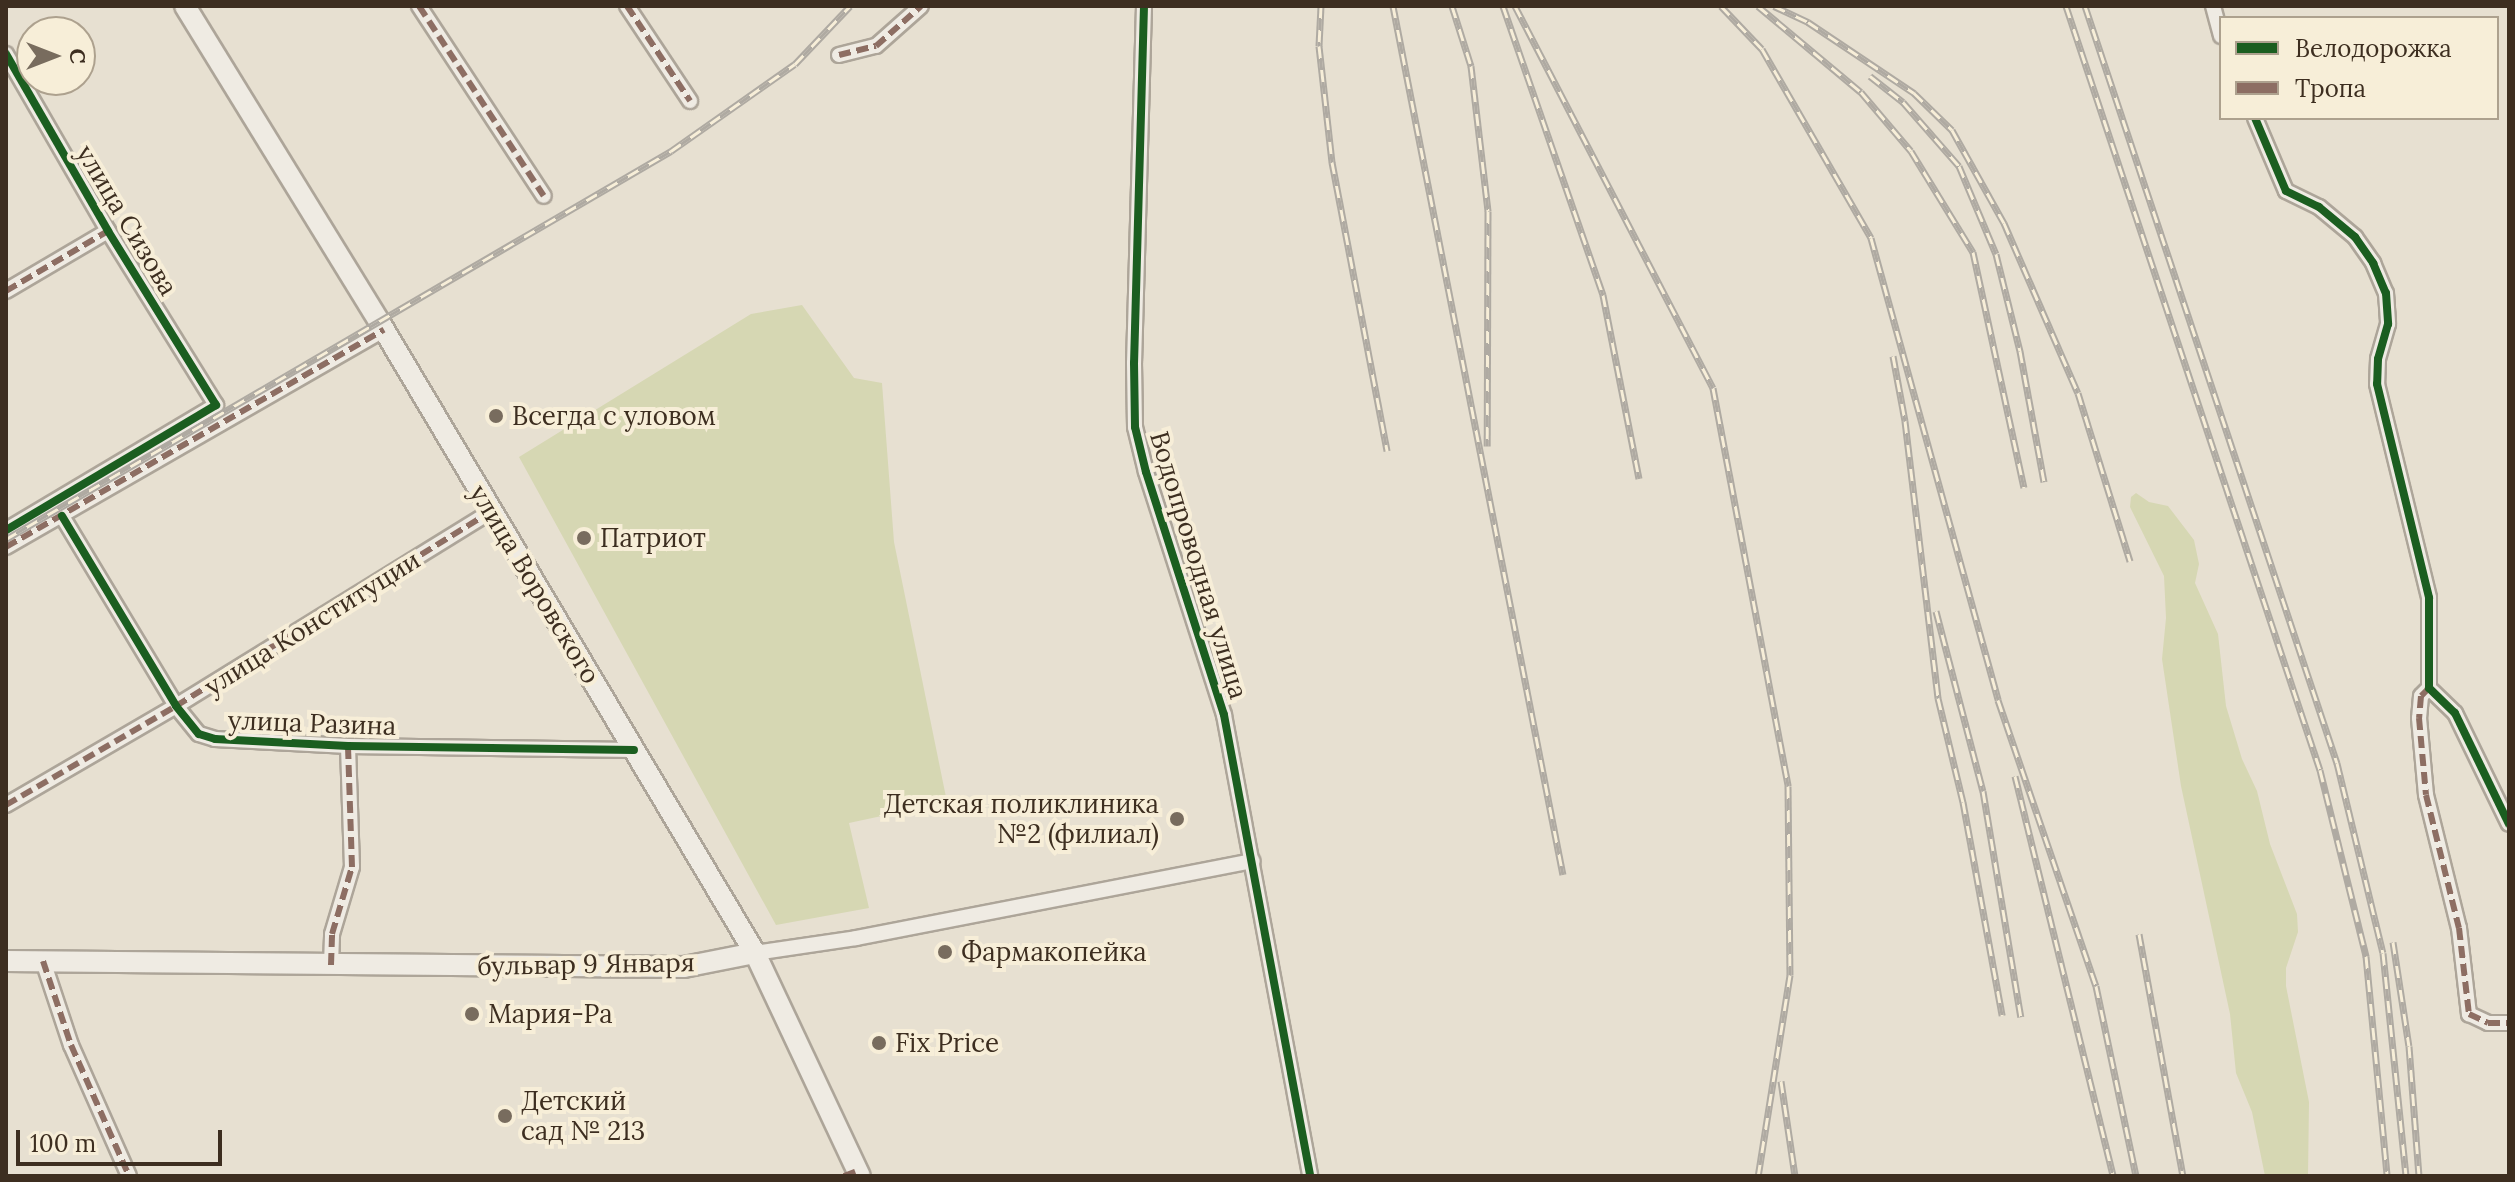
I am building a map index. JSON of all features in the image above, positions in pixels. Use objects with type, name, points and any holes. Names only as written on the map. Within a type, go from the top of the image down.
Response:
[{"type":"main road","name":"улица Воровского","points":[[185,6],[384,330],[755,953],[854,1174]]},
{"type":"main road","name":"бульвар 9 Января","points":[[6,961],[684,967],[755,953]]},
{"type":"street","points":[[419,6],[544,196]]},
{"type":"street","points":[[627,6],[690,101]]},
{"type":"street","points":[[839,55],[876,46],[921,6]]},
{"type":"street","name":"Водопроводная улица","points":[[1144,6],[1135,427],[1146,472],[1224,715],[1310,1176]]},
{"type":"street","points":[[2213,6],[2219,28]]},
{"type":"street","name":"улица Сизова","points":[[6,54],[108,231],[216,405],[6,530]]},
{"type":"street","points":[[2256,120],[2286,191],[2319,207],[2355,237],[2373,263],[2386,293],[2388,324],[2378,359],[2377,384],[2429,598],[2429,688],[2421,696],[2419,718],[2426,795],[2459,928],[2469,1014],[2488,1023],[2509,1023]]},
{"type":"street","points":[[6,291],[108,231]]},
{"type":"street","points":[[6,547],[384,330]]},
{"type":"street","name":"улица Конституции","points":[[6,805],[176,706],[492,511]]},
{"type":"street","name":"улица Разина","points":[[62,516],[176,706],[199,734],[215,739],[348,746],[634,750]]},
{"type":"street","points":[[2429,688],[2455,713],[2509,824]]},
{"type":"street","points":[[331,965],[332,934],[352,867],[348,746]]},
{"type":"street","name":"бульвар 9 Января","points":[[755,953],[856,938],[1253,861]]},
{"type":"street","points":[[43,961],[71,1045],[129,1176]]},
{"type":"green space","points":[[802,305],[854,378],[882,383],[894,542],[947,802],[849,823],[869,908],[776,925],[519,457],[751,314]]},
{"type":"green space","points":[[2136,493],[2149,502],[2168,506],[2194,540],[2199,564],[2195,583],[2218,634],[2226,706],[2242,759],[2257,791],[2270,844],[2297,914],[2298,932],[2286,968],[2286,986],[2309,1102],[2308,1176],[2265,1176],[2252,1112],[2236,1073],[2230,1014],[2181,786],[2162,659],[2166,618],[2164,576],[2130,507],[2131,497]]},
{"type":"railway","points":[[6,539],[671,151],[795,64],[850,6]]},
{"type":"railway","points":[[1321,6],[1319,46],[1332,162],[1387,451]]},
{"type":"railway","points":[[1393,6],[1563,875]]},
{"type":"railway","points":[[1452,6],[1471,66],[1488,211],[1487,446]]},
{"type":"railway","points":[[1503,6],[1603,295],[1639,478]]},
{"type":"railway","points":[[1515,6],[1713,388],[1788,786],[1790,975],[1758,1176]]},
{"type":"railway","points":[[1721,6],[1762,49],[1871,238],[1998,700],[2096,986],[2136,1176]]},
{"type":"railway","points":[[1758,6],[1861,92],[1911,151],[1973,252],[2024,488]]},
{"type":"railway","points":[[1774,6],[1808,22],[1914,93],[1952,130],[2004,223],[2078,393],[2130,561]]},
{"type":"railway","points":[[2066,6],[2320,770],[2366,956],[2387,1176]]},
{"type":"railway","points":[[2085,6],[2337,763],[2383,953],[2406,1176]]},
{"type":"railway","points":[[1870,76],[1903,102],[1959,166],[1996,254],[2020,351],[2044,482]]},
{"type":"railway","points":[[1893,356],[1905,421],[1938,698],[1963,802],[2002,1015]]},
{"type":"railway","points":[[1936,611],[1983,791],[2021,1017]]},
{"type":"railway","points":[[2015,776],[2113,1176]]},
{"type":"railway","points":[[2139,934],[2183,1176]]},
{"type":"railway","points":[[2393,942],[2409,1046],[2419,1176]]},
{"type":"railway","points":[[1781,1081],[1795,1176]]},
{"type":"marked path","points":[[419,6],[544,196]]},
{"type":"marked path","points":[[627,6],[690,101]]},
{"type":"marked path","points":[[839,55],[876,46],[921,6]]},
{"type":"marked path","points":[[6,291],[108,231]]},
{"type":"marked path","points":[[6,547],[384,330]]},
{"type":"marked path","points":[[6,805],[176,706],[492,511]]},
{"type":"marked path","points":[[2429,688],[2421,696],[2419,718],[2426,795],[2459,928],[2469,1014],[2488,1023],[2509,1023]]},
{"type":"marked path","points":[[331,965],[332,934],[352,867],[348,746]]},
{"type":"marked path","points":[[43,961],[71,1045],[129,1176]]},
{"type":"marked path","points":[[844,1176],[857,1171]]},
{"type":"cycle path","points":[[1144,6],[1135,427],[1146,472],[1224,715],[1310,1176]]},
{"type":"cycle path","points":[[6,54],[108,231],[216,405],[6,530]]},
{"type":"cycle path","points":[[2256,120],[2286,191],[2319,207],[2355,237],[2373,263],[2386,293],[2388,324],[2378,359],[2377,384],[2429,598],[2429,688],[2455,713],[2509,824]]},
{"type":"cycle path","points":[[62,516],[176,706],[199,734],[215,739],[348,746],[634,750]]},
{"type":"place","name":"Всегда с уловом","points":[[496,416]]},
{"type":"place","name":"Патриот","points":[[584,538]]},
{"type":"place","name":"Детская поликлиника №2 (филиал)","points":[[1177,819]]},
{"type":"place","name":"Фармакопейка","points":[[945,952]]},
{"type":"place","name":"Мария-Ра","points":[[472,1014]]},
{"type":"place","name":"Fix Price","points":[[879,1043]]},
{"type":"place","name":"Детский сад № 213","points":[[505,1116]]}]
